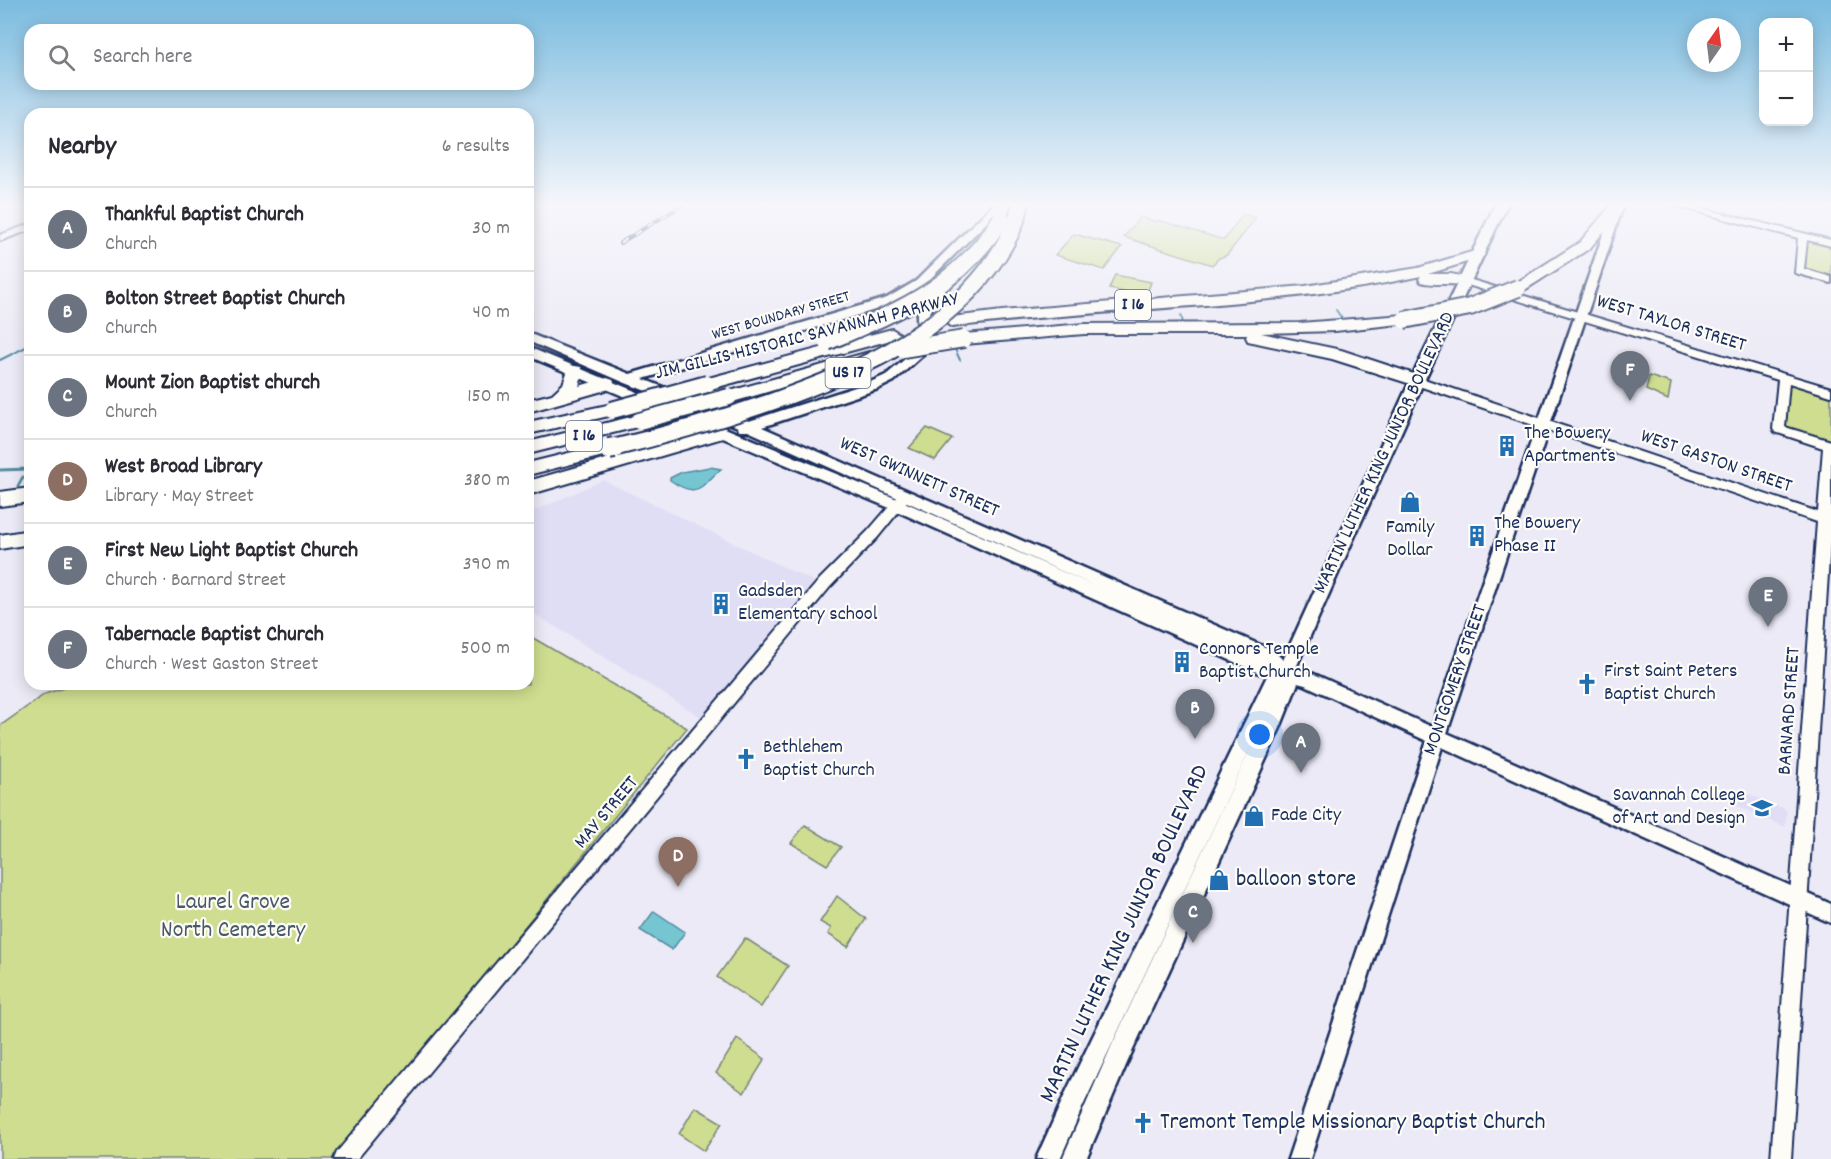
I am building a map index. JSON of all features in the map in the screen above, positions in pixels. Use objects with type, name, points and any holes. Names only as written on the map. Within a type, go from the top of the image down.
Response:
[{"type":"highway","name":"US 17","points":[[712,383],[827,342],[924,297],[972,257]]},
{"type":"highway","name":"US 17","points":[[534,468],[690,428],[807,390],[876,361],[912,341],[953,309],[984,276],[996,257]]},
{"type":"highway","name":"I 16","points":[[1314,289],[1453,265],[1471,257]]},
{"type":"highway","name":"I 16","points":[[1183,329],[1267,329],[1404,320],[1470,307],[1518,288],[1566,257]]},
{"type":"highway","points":[[1314,289],[1433,278],[1465,281]]},
{"type":"highway","name":"JIM GILLIS HISTORIC SAVANNAH PARKWAY","points":[[534,427],[612,410],[892,334],[952,322],[1008,314],[1178,302],[1314,289]]},
{"type":"highway","points":[[1183,329],[1297,345],[1354,359],[1417,381]]},
{"type":"highway","name":"JIM GILLIS HISTORIC SAVANNAH PARKWAY","points":[[534,447],[729,397],[885,352],[964,339],[1046,330],[1183,329]]},
{"type":"highway","points":[[557,398],[571,386],[575,378],[575,371]]},
{"type":"highway","points":[[534,404],[607,384]]},
{"type":"highway","points":[[534,486],[720,433]]},
{"type":"highway","points":[[0,499],[24,496]]},
{"type":"highway","points":[[0,542],[24,539]]},
{"type":"main road","name":"WEST BOUNDARY STREET","points":[[607,384],[891,301],[915,288],[948,257]]},
{"type":"main road","name":"MARTIN LUTHER KING JUNIOR BOULEVARD","points":[[1048,1159],[1274,680],[1285,672],[1417,381],[1477,257]]},
{"type":"main road","name":"MONTGOMERY STREET","points":[[1299,1159],[1437,737],[1599,257]]},
{"type":"main road","points":[[720,433],[873,386],[890,378],[916,356],[924,337],[923,316],[943,262]]},
{"type":"main road","points":[[891,301],[910,305],[923,316]]},
{"type":"main road","name":"WEST GWINNETT STREET","points":[[534,339],[748,426],[901,501],[1265,668],[1308,679],[1831,914]]},
{"type":"main road","name":"WEST GWINNETT STREET","points":[[534,354],[720,433],[901,501]]},
{"type":"main road","points":[[773,438],[771,424],[783,414]]},
{"type":"main road","name":"MARTIN LUTHER KING JUNIOR BOULEVARD","points":[[1074,1159],[1119,1055],[1271,728],[1289,683],[1285,672]]},
{"type":"street","points":[[1801,257],[1799,271],[1831,280]]},
{"type":"street","name":"WEST TAYLOR STREET","points":[[1465,281],[1831,392]]},
{"type":"street","points":[[1784,377],[1779,429],[1830,445]]},
{"type":"street","name":"WEST GASTON STREET","points":[[1417,381],[1828,520]]},
{"type":"street","name":"BARNARD STREET","points":[[1781,1159],[1798,900],[1828,520],[1830,445]]},
{"type":"street","name":"MAY STREET","points":[[344,1159],[825,583],[873,534],[901,501]]},
{"type":"shaded area","name":"Gadsden Elementary school","points":[[603,480],[815,582],[701,717],[534,614],[534,511]]},
{"type":"shaded area","name":"Savannah College of Art and Design","points":[[1739,790],[1787,810],[1785,827],[1737,806],[1738,800],[1735,796],[1739,797]]},
{"type":"green space","points":[[1062,257],[1114,257],[1104,270]]},
{"type":"green space","points":[[1187,257],[1221,257],[1212,265]]},
{"type":"green space","points":[[1805,257],[1831,257],[1831,279],[1804,272]]},
{"type":"green space","points":[[1115,275],[1151,282],[1146,296],[1109,289]]},
{"type":"green space","points":[[1649,376],[1671,383],[1668,400],[1646,390]]},
{"type":"green space","points":[[1789,381],[1831,394],[1831,447],[1782,431]]},
{"type":"green space","points":[[927,428],[952,439],[935,460],[909,448]]},
{"type":"green space","name":"Laurel Grove North Cemetery","points":[[534,639],[687,728],[335,1159],[0,1159],[0,726],[45,694],[57,690],[534,690]]},
{"type":"green space","points":[[805,825],[841,847],[827,865],[791,843]]},
{"type":"green space","points":[[837,896],[866,919],[848,947],[828,934],[831,928],[820,922]]},
{"type":"green space","points":[[745,938],[788,966],[761,1007],[717,977]]},
{"type":"green space","points":[[737,1039],[765,1059],[744,1093],[716,1073]]},
{"type":"green space","points":[[695,1107],[722,1123],[704,1151],[679,1134]]},
{"type":"water","points":[[710,467],[721,469],[703,485],[693,490],[679,486],[670,480],[682,472]]},
{"type":"water","points":[[654,911],[685,932],[672,950],[640,930]]},
{"type":"waterway","points":[[1336,310],[1343,320]]},
{"type":"waterway","points":[[1181,315],[1183,323]]},
{"type":"waterway","points":[[954,347],[960,360]]},
{"type":"waterway","points":[[0,360],[24,348]]},
{"type":"waterway","points":[[0,470],[24,469]]},
{"type":"waterway","points":[[18,486],[23,477]]},
{"type":"place","name":"Tabernacle Baptist Church","points":[[1630,401]]},
{"type":"place","name":"The Bowery Apartments","points":[[1507,446]]},
{"type":"place","name":"Family Dollar","points":[[1410,502]]},
{"type":"place","name":"The Bowery Phase II","points":[[1477,536]]},
{"type":"place","name":"Gadsden Elementary school","points":[[721,604]]},
{"type":"place","name":"First New Light Baptist Church","points":[[1768,627]]},
{"type":"place","name":"Connors Temple Baptist Church","points":[[1182,662]]},
{"type":"place","name":"First Saint Peters Baptist Church","points":[[1587,684]]},
{"type":"place","name":"Bolton Street Baptist Church","points":[[1195,739]]},
{"type":"place","name":"Bethlehem Baptist Church","points":[[746,759]]},
{"type":"place","name":"Thankful Baptist Church","points":[[1301,773]]},
{"type":"place","name":"Savannah College of Art and Design","points":[[1762,808]]},
{"type":"place","name":"Fade City","points":[[1254,816]]},
{"type":"place","name":"balloon store","points":[[1219,880]]},
{"type":"place","name":"West Broad Library","points":[[678,887]]},
{"type":"place","name":"Mount Zion Baptist church","points":[[1193,943]]},
{"type":"place","name":"Tremont Temple Missionary Baptist Church","points":[[1143,1123]]}]
